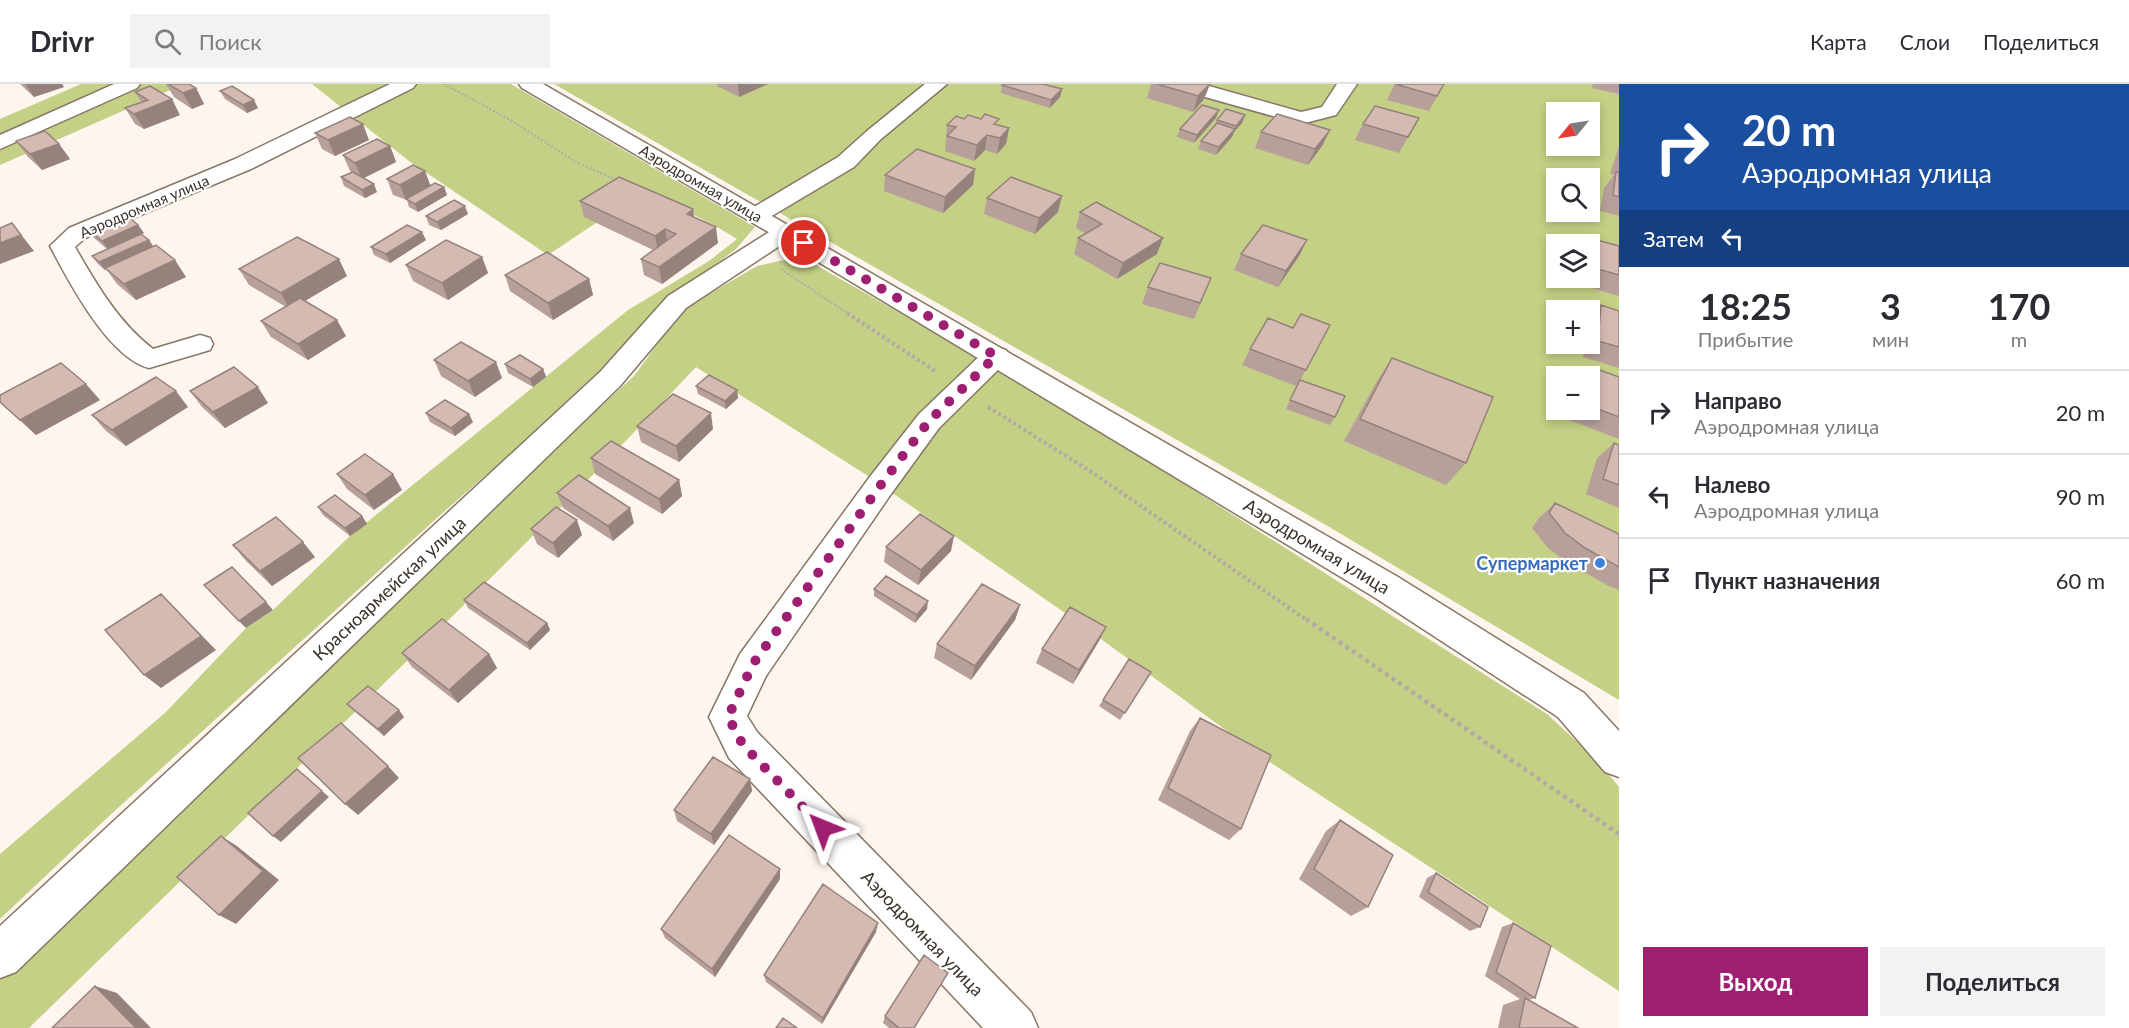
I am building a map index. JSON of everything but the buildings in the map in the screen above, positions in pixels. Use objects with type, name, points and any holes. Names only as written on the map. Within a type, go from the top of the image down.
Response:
[{"type":"street","points":[[0,143],[130,84]]},
{"type":"street","name":"Аэродромная улица","points":[[200,345],[149,359],[133,349],[80,278],[62,246],[77,233],[243,164],[405,84]]},
{"type":"street","name":"Аэродромная улица","points":[[529,84],[767,231],[996,356],[1386,586],[1571,705],[1619,759]]},
{"type":"street","name":"Красноармейская улица","points":[[0,956],[610,379],[677,302],[767,231],[874,135],[937,84]]},
{"type":"street","points":[[1180,84],[1302,118],[1329,111],[1347,84]]},
{"type":"street","name":"Аэродромная улица","points":[[996,356],[929,421],[880,486],[753,664],[728,717],[743,745],[1015,1028]]},
{"type":"path","points":[[444,84],[512,121],[576,162],[627,184]]},
{"type":"path","points":[[767,231],[786,274],[942,375],[960,390],[1093,473],[1619,834]]},
{"type":"green space","points":[[81,84],[119,84],[0,136],[0,119]]},
{"type":"green space","points":[[143,84],[184,84],[0,165],[0,149]]},
{"type":"green space","points":[[312,84],[511,84],[755,227],[736,249],[654,311],[584,389],[438,517],[108,817],[0,919],[0,854],[166,712],[246,628],[273,610],[350,536],[628,310],[709,261],[737,239],[684,210],[653,200],[642,201],[614,213],[548,255],[409,161]]},
{"type":"green space","points":[[554,84],[1619,84],[1619,700],[1331,528]]},
{"type":"green space","points":[[784,260],[814,264],[1036,390],[1547,714],[1599,762],[1619,787],[1619,991],[1268,761],[1068,615],[865,474],[696,367],[450,619],[29,1028],[0,1028],[0,966],[375,612],[634,376],[682,310],[757,266]]},
{"type":"place","name":"Супермаркет","points":[[1600,563]]},
{"type":"route","points":[[804,243],[996,356],[929,421],[880,486],[753,664],[728,717],[743,745],[823,828]]}]
